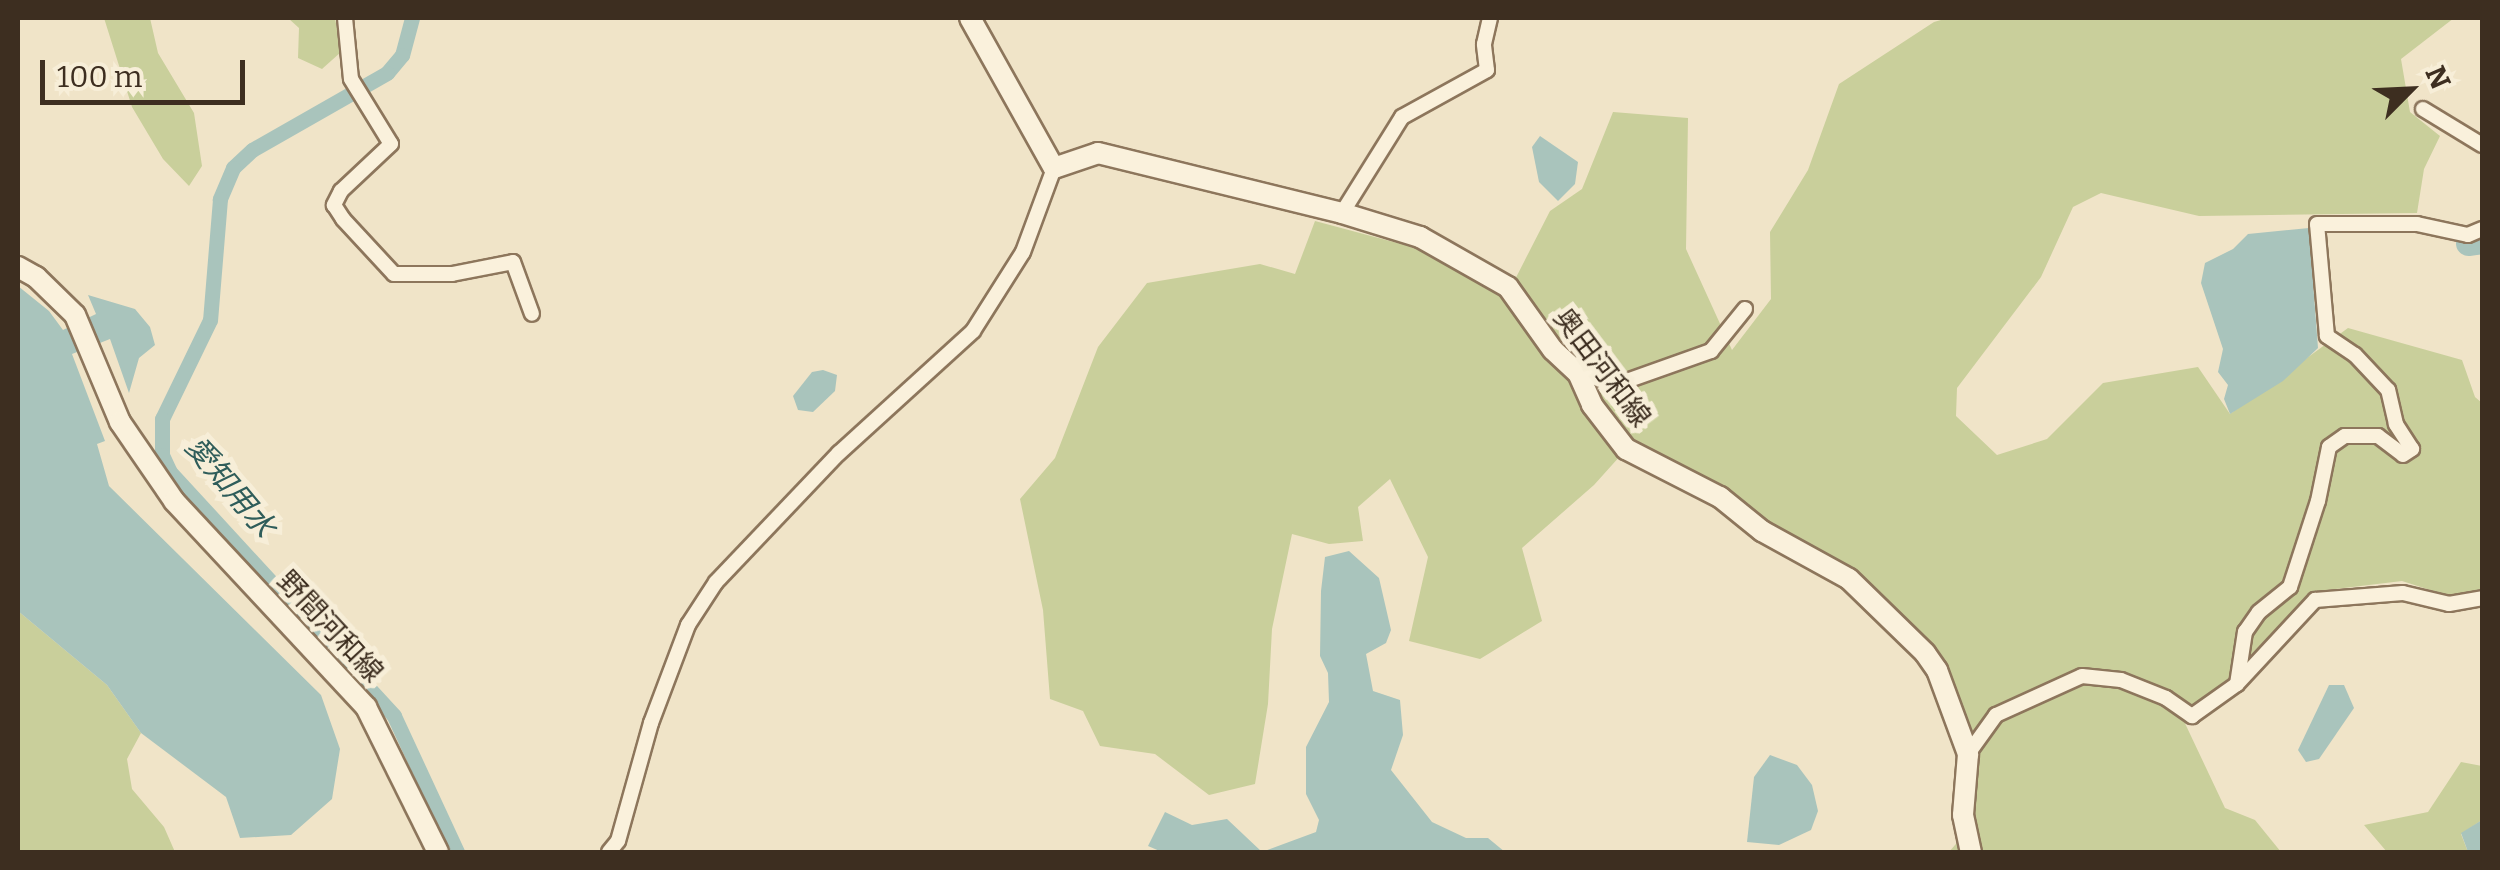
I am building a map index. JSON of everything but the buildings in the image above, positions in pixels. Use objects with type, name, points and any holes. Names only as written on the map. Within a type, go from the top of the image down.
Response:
[{"type":"main road","points":[[970,18],[1054,168]]},
{"type":"main road","name":"奥田河和線","points":[[1054,168],[1098,153],[1342,213],[1420,237],[1508,286],[1553,350],[1578,372],[1592,405],[1626,448],[1720,497],[1762,531],[1849,578],[1882,608],[1937,670],[1968,754],[1964,816],[1971,852]]},
{"type":"main road","name":"野間河和線","points":[[18,268],[46,286],[75,315],[120,422],[174,501],[366,707],[438,852]]},
{"type":"street","points":[[345,18],[351,80],[391,144],[341,191],[334,205],[342,219],[394,274],[452,274],[513,262],[532,314]]},
{"type":"street","points":[[1342,213],[1402,117],[1487,70],[1484,44],[1490,18]]},
{"type":"street","points":[[2423,108],[2482,145]]},
{"type":"street","points":[[609,852],[618,841],[651,723],[688,625],[716,582],[839,453],[973,331],[1023,252],[1054,168]]},
{"type":"street","points":[[2236,684],[2245,632],[2259,612],[2290,587],[2318,501],[2329,447],[2344,436],[2378,436],[2403,455],[2412,450],[2396,424],[2388,390],[2356,355],[2327,336],[2318,224],[2417,224],[2468,235],[2482,228]]},
{"type":"street","points":[[1578,372],[1618,384],[1711,351],[1745,310]]},
{"type":"street","points":[[1968,754],[1996,715],[2082,676],[2121,680],[2166,698],[2192,716],[2236,684],[2315,600],[2403,593],[2449,604],[2482,598]]},
{"type":"green space","points":[[104,18],[150,18],[158,53],[194,113],[202,166],[189,186],[163,159],[132,107]]},
{"type":"green space","points":[[288,18],[335,18],[341,52],[322,69],[298,58],[299,28]]},
{"type":"green space","points":[[1948,18],[2454,18],[2401,59],[2410,112],[2440,136],[2424,169],[2417,213],[2199,216],[2101,193],[2073,207],[2041,277],[1957,388],[1956,416],[1997,455],[2047,439],[2103,383],[2198,367],[2230,414],[2348,328],[2462,360],[2475,397],[2482,403],[2482,592],[2452,597],[2402,581],[2311,592],[2229,678],[2182,717],[2225,808],[2255,820],[2281,852],[1949,852],[1961,838],[1977,759],[1944,665],[1889,602],[1854,570],[1768,528],[1630,445],[1594,485],[1522,548],[1542,621],[1480,659],[1409,641],[1428,557],[1390,479],[1358,507],[1363,541],[1329,544],[1292,534],[1272,629],[1268,704],[1255,784],[1209,795],[1155,754],[1100,746],[1083,711],[1050,699],[1043,610],[1020,499],[1055,458],[1098,347],[1147,283],[1260,264],[1295,274],[1315,221],[1416,248],[1506,297],[1550,211],[1582,189],[1613,112],[1688,118],[1686,249],[1732,350],[1771,299],[1770,232],[1808,170],[1839,84],[1934,22]]},
{"type":"green space","points":[[18,611],[107,685],[141,733],[127,759],[132,789],[164,827],[175,852],[18,852]]},
{"type":"green space","points":[[2461,762],[2482,766],[2482,820],[2461,834],[2468,852],[2387,852],[2364,825],[2428,812]]},
{"type":"water","points":[[1540,136],[1578,162],[1575,184],[1558,201],[1539,182],[1532,147]]},
{"type":"water","points":[[2309,228],[2318,348],[2283,381],[2230,414],[2224,399],[2228,385],[2218,372],[2223,349],[2201,283],[2205,263],[2233,249],[2248,234]]},
{"type":"water","points":[[18,286],[49,311],[63,330],[96,314],[88,295],[135,309],[150,327],[155,345],[139,358],[129,393],[110,339],[72,354],[105,441],[97,444],[109,486],[321,695],[340,749],[332,799],[291,835],[240,838],[226,797],[141,733],[107,685],[18,611]]},
{"type":"water","points":[[823,370],[837,375],[835,391],[813,412],[798,410],[793,396],[812,372]]},
{"type":"water","points":[[1349,551],[1379,578],[1391,630],[1386,643],[1366,654],[1373,691],[1400,700],[1403,735],[1391,770],[1432,822],[1466,838],[1488,838],[1505,852],[1262,852],[1316,832],[1319,820],[1306,794],[1306,747],[1329,702],[1328,673],[1320,656],[1321,591],[1325,557]]},
{"type":"water","points":[[2329,685],[2344,685],[2354,708],[2319,759],[2306,762],[2298,750]]},
{"type":"water","points":[[1770,755],[1797,765],[1812,785],[1818,811],[1811,830],[1779,845],[1747,842],[1754,777]]},
{"type":"water","points":[[1165,812],[1192,825],[1227,819],[1262,852],[1162,852],[1148,846]]},
{"type":"water","points":[[2482,820],[2482,852],[2468,852],[2461,833]]},
{"type":"waterway","name":"愛知用水","points":[[412,18],[402,55],[387,73],[252,150],[233,168],[220,199],[210,320],[162,419],[162,455],[170,472],[394,716],[457,852]]},
{"type":"waterway","points":[[2468,243],[2482,241]]}]
